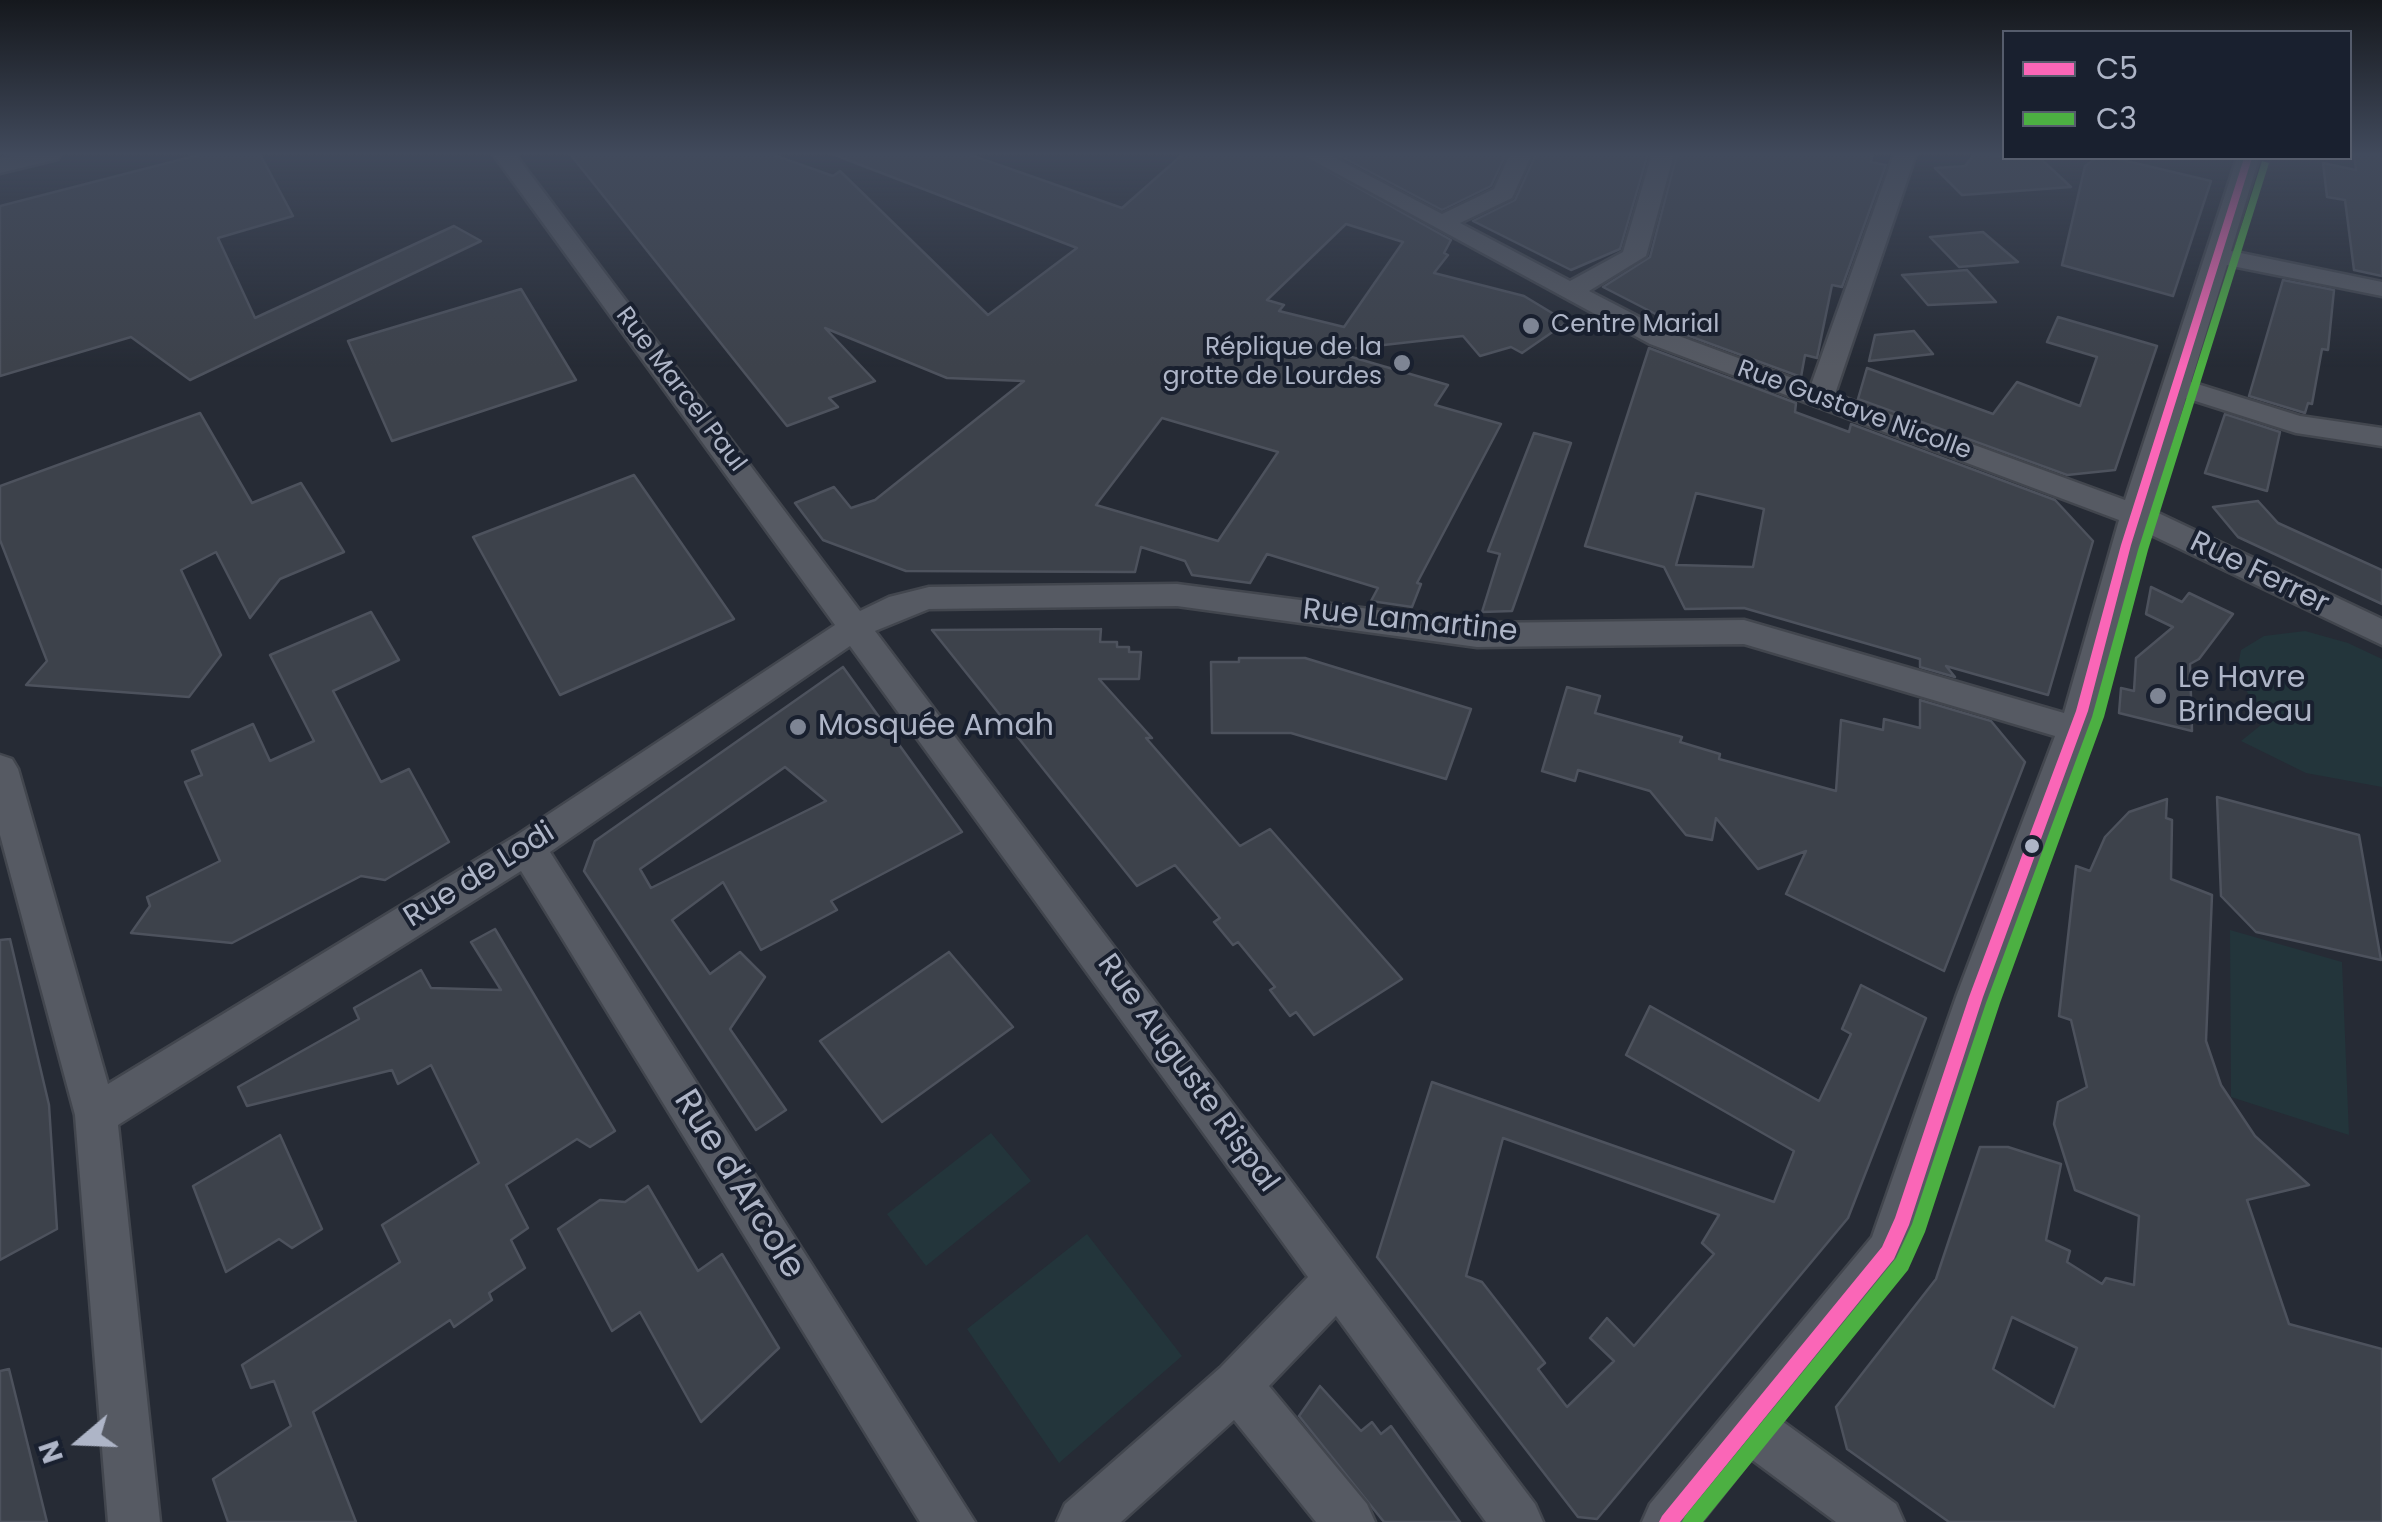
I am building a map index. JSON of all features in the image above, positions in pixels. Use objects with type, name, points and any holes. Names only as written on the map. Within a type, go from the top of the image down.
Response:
[{"type":"street","name":"Rue Marcel Paul","points":[[557,225],[857,626]]},
{"type":"street","name":"Rue Gustave Nicolle","points":[[1445,225],[1659,338],[2136,515]]},
{"type":"street","points":[[1569,292],[1634,256],[1643,225]]},
{"type":"street","points":[[1820,398],[1881,225]]},
{"type":"street","points":[[1668,1522],[1888,1253],[2075,728],[2136,515],[2229,225]]},
{"type":"street","points":[[2220,256],[2382,289]]},
{"type":"street","points":[[2177,386],[2296,424],[2382,437]]},
{"type":"street","name":"Rue Ferrer","points":[[2136,515],[2382,633]]},
{"type":"street","name":"Rue Lamartine","points":[[857,626],[900,605],[929,598],[1177,595],[1478,635],[1744,632],[2075,728]]},
{"type":"street","name":"Rue de Lodi","points":[[96,1115],[527,848],[857,626]]},
{"type":"street","name":"Rue Auguste Rispal","points":[[857,626],[1517,1522]]},
{"type":"street","points":[[0,769],[96,1115],[134,1522]]},
{"type":"street","name":"Rue d'Arcole","points":[[527,848],[949,1522]]},
{"type":"street","points":[[1083,1522],[1236,1385],[1338,1280]]},
{"type":"street","points":[[1236,1385],[1349,1522]]},
{"type":"street","points":[[1749,1427],[1878,1522]]},
{"type":"shaded area","points":[[2305,631],[2348,643],[2382,659],[2382,787],[2306,773],[2241,741],[2266,721],[2236,675],[2241,650],[2264,636]]},
{"type":"shaded area","points":[[2230,930],[2342,962],[2349,1135],[2231,1097]]},
{"type":"shaded area","points":[[991,1133],[1031,1181],[926,1266],[887,1214]]},
{"type":"shaded area","points":[[1087,1234],[1182,1356],[1059,1463],[967,1329]]},
{"type":"building","points":[[0,225],[262,225],[218,238],[255,318],[454,226],[481,241],[190,380],[131,337],[0,376]]},
{"type":"building","points":[[627,225],[896,225],[988,315],[1077,248],[1017,225],[1345,225],[1267,300],[1284,305],[1279,311],[1344,327],[1403,242],[1349,225],[1424,225],[1451,240],[1444,253],[1448,255],[1434,273],[1524,296],[1567,322],[1522,353],[1511,347],[1480,356],[1463,336],[1331,351],[1448,385],[1435,405],[1501,424],[1417,583],[1421,584],[1412,607],[1371,601],[1378,588],[1267,554],[1250,583],[1192,575],[1185,561],[1141,547],[1135,572],[906,571],[823,540],[795,503],[834,487],[851,508],[875,500],[1024,381],[947,378],[825,328],[875,381],[829,398],[838,407],[787,426]],"holes":[[[1162,418],[1278,452],[1218,541],[1096,505]]]},
{"type":"building","points":[[1481,225],[1627,225],[1620,249],[1571,270]]},
{"type":"building","points":[[1658,225],[1864,225],[1842,287],[1832,285],[1817,358],[1805,355],[1801,377],[1670,329],[1679,326],[1603,287],[1650,257]]},
{"type":"building","points":[[2071,225],[2196,225],[2173,296],[2062,265]]},
{"type":"building","points":[[2348,225],[2382,225],[2382,276],[2354,270]]},
{"type":"building","points":[[1983,232],[2018,262],[1959,267],[1930,237]]},
{"type":"building","points":[[1967,270],[1996,302],[1928,305],[1902,275]]},
{"type":"building","points":[[2283,280],[2334,290],[2328,350],[2322,349],[2312,404],[2308,403],[2305,413],[2249,396]]},
{"type":"building","points":[[521,289],[576,380],[392,441],[348,341]]},
{"type":"building","points":[[2058,317],[2157,346],[2115,470],[2067,475],[1858,399],[1867,368],[1993,414],[2017,382],[2080,406],[2097,357],[2047,342]]},
{"type":"building","points":[[1914,331],[1933,354],[1869,361],[1875,335]]},
{"type":"building","points":[[1649,348],[1796,403],[1795,412],[1849,432],[1851,424],[2055,500],[2093,541],[2048,695],[1946,666],[1955,677],[1920,667],[1920,659],[1744,608],[1685,609],[1664,567],[1585,546]],"holes":[[[1696,493],[1764,509],[1753,567],[1676,565]]]},
{"type":"building","points":[[200,413],[252,503],[301,483],[344,552],[280,579],[250,618],[216,552],[181,570],[221,655],[189,697],[26,685],[47,661],[0,540],[0,486]]},
{"type":"building","points":[[2225,414],[2280,432],[2267,491],[2205,473]]},
{"type":"building","points":[[1534,433],[1571,443],[1512,611],[1482,612],[1500,554],[1488,551]]},
{"type":"building","points":[[634,475],[734,619],[560,695],[473,537]]},
{"type":"building","points":[[2258,501],[2278,523],[2382,570],[2382,604],[2238,537],[2213,507]]},
{"type":"building","points":[[2151,587],[2182,602],[2189,593],[2233,614],[2199,659],[2190,664],[2192,731],[2119,713],[2121,688],[2134,691],[2136,658],[2173,627],[2146,614]]},
{"type":"building","points":[[371,612],[399,660],[333,691],[381,782],[409,769],[449,842],[385,880],[361,876],[232,943],[131,933],[150,906],[147,897],[220,861],[185,782],[202,775],[192,751],[253,724],[270,761],[314,741],[270,655]]},
{"type":"building","points":[[1101,629],[1100,642],[1117,642],[1117,647],[1129,647],[1129,652],[1141,652],[1139,679],[1099,679],[1152,738],[1146,738],[1240,846],[1270,829],[1402,979],[1314,1035],[1296,1012],[1290,1016],[1270,990],[1275,987],[1238,942],[1233,945],[1214,922],[1220,918],[1175,865],[1137,886],[932,630]]},
{"type":"building","points":[[1239,658],[1305,658],[1471,709],[1446,779],[1291,733],[1212,733],[1211,662],[1239,662]]},
{"type":"building","points":[[843,667],[962,832],[831,901],[837,910],[761,950],[723,882],[672,920],[710,974],[740,952],[765,977],[730,1029],[786,1110],[756,1130],[584,871],[595,841]],"holes":[[[785,767],[826,801],[651,888],[640,869]]]},
{"type":"building","points":[[1567,687],[1600,696],[1595,713],[1682,737],[1680,742],[1720,754],[1719,759],[1836,791],[1841,720],[1883,730],[1884,719],[1920,728],[1920,700],[1991,721],[2025,762],[1944,971],[1786,894],[1806,851],[1758,869],[1716,818],[1712,840],[1686,835],[1650,791],[1578,770],[1575,781],[1542,771]]},
{"type":"building","points":[[2217,797],[2359,835],[2381,960],[2256,932],[2221,896]]},
{"type":"building","points":[[2167,799],[2166,818],[2172,820],[2171,879],[2212,895],[2206,1041],[2221,1085],[2255,1136],[2309,1185],[2247,1200],[2289,1324],[2382,1349],[2382,1522],[1949,1522],[1847,1449],[1836,1407],[1936,1279],[1980,1147],[2008,1147],[2061,1164],[2046,1240],[2070,1251],[2067,1262],[2102,1284],[2106,1278],[2134,1285],[2139,1216],[2075,1190],[2054,1124],[2058,1102],[2087,1087],[2071,1020],[2059,1016],[2076,866],[2090,871],[2105,837],[2129,812]],"holes":[[[2012,1317],[2077,1348],[2054,1407],[1993,1369]]]},
{"type":"building","points":[[495,929],[615,1131],[590,1147],[577,1139],[506,1185],[528,1228],[511,1240],[525,1268],[489,1293],[492,1300],[454,1327],[450,1320],[313,1412],[356,1522],[228,1522],[213,1479],[291,1426],[274,1381],[251,1388],[242,1365],[400,1262],[382,1225],[479,1163],[431,1065],[398,1084],[392,1070],[247,1106],[238,1087],[359,1019],[354,1008],[421,970],[431,988],[501,990],[471,942]]},
{"type":"building","points":[[10,939],[49,1105],[57,1229],[0,1260],[0,940]]},
{"type":"building","points":[[949,952],[1013,1027],[882,1122],[820,1041]]},
{"type":"building","points":[[1861,985],[1926,1018],[1848,1218],[1597,1519],[1578,1517],[1377,1257],[1432,1082],[1774,1202],[1794,1151],[1626,1055],[1650,1006],[1819,1101],[1851,1034],[1842,1029]],"holes":[[[1503,1138],[1719,1215],[1702,1243],[1714,1254],[1634,1346],[1607,1318],[1590,1338],[1614,1361],[1567,1407],[1538,1369],[1545,1363],[1482,1282],[1466,1276]]]},
{"type":"building","points":[[280,1135],[322,1229],[292,1248],[279,1239],[226,1272],[193,1186]]},
{"type":"building","points":[[648,1186],[698,1271],[722,1254],[779,1348],[701,1422],[640,1312],[612,1331],[558,1229],[600,1200],[625,1202]]},
{"type":"building","points":[[9,1369],[47,1522],[0,1522],[0,1371]]},
{"type":"building","points":[[1320,1386],[1361,1431],[1372,1422],[1381,1434],[1391,1426],[1460,1522],[1384,1522],[1299,1416]]},
{"type":"transit line","name":"C5","points":[[1668,1522],[1888,1253],[1903,1219],[1976,997],[2082,711],[2126,545],[2227,225]]},
{"type":"transit line","name":"C3","points":[[1691,1522],[1902,1264],[1919,1226],[1993,1003],[2098,717],[2143,550],[2245,225]]},
{"type":"place","name":"Centre Marial","points":[[1531,326]]},
{"type":"place","name":"Réplique de la grotte de Lourdes","points":[[1402,363]]},
{"type":"place","name":"Le Havre Brindeau","points":[[2158,696]]},
{"type":"place","name":"Mosquée Amah","points":[[798,727]]}]
